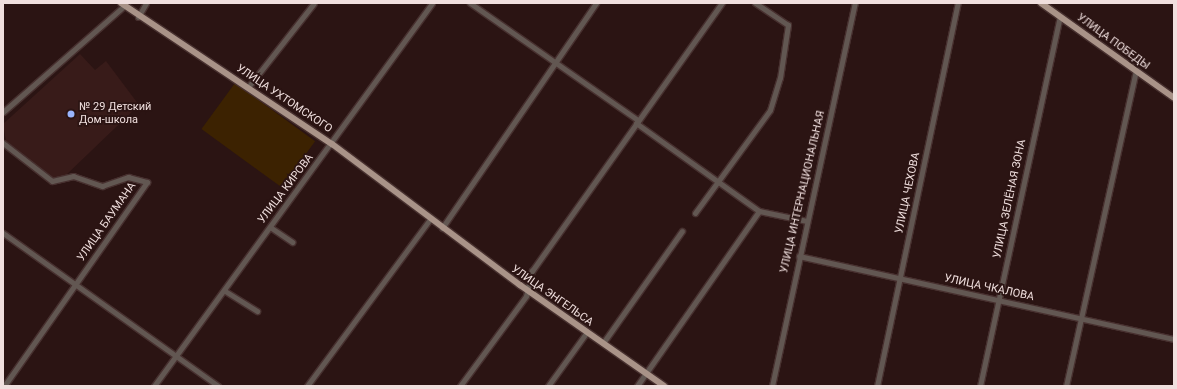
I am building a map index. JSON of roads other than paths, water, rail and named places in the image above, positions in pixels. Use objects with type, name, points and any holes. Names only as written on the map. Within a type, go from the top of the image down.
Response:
[{"type":"main road","name":"УЛИЦА ПОБЕДЫ","points":[[1041,3],[1174,98]]},
{"type":"main road","name":"УЛИЦА УХТОМСКОГО","points":[[123,5],[138,17],[249,86],[332,144],[430,219]]},
{"type":"main road","name":"УЛИЦА ЭНГЕЛЬСА","points":[[430,219],[664,386]]},
{"type":"street","points":[[138,17],[146,3]]},
{"type":"street","points":[[249,86],[314,3]]},
{"type":"street","name":"УЛИЦА КИРОВА","points":[[154,386],[332,144],[432,3]]},
{"type":"street","points":[[470,3],[557,61],[637,122],[719,180],[759,211],[807,221]]},
{"type":"street","points":[[442,228],[596,3]]},
{"type":"street","points":[[460,386],[526,296],[525,288],[532,271],[722,3]]},
{"type":"street","points":[[695,214],[770,110],[780,78],[788,26],[755,3]]},
{"type":"street","name":"УЛИЦА ИНТЕРНАЦИОНАЛЬНАЯ","points":[[772,386],[855,3]]},
{"type":"street","name":"УЛИЦА ЧЕХОВА","points":[[877,386],[958,3]]},
{"type":"street","points":[[3,112],[123,5]]},
{"type":"street","name":"УЛИЦА ЗЕЛЁНАЯ ЗОНА","points":[[980,386],[1060,17]]},
{"type":"street","points":[[1066,386],[1136,71]]},
{"type":"street","name":"УЛИЦА БАУМАНА","points":[[3,143],[52,181],[73,176],[102,186],[128,177],[147,182],[4,386]]},
{"type":"street","points":[[637,386],[759,211]]},
{"type":"street","points":[[306,386],[430,219]]},
{"type":"street","points":[[270,227],[292,242]]},
{"type":"street","points":[[603,343],[682,231]]},
{"type":"street","points":[[3,233],[74,285],[176,355],[218,386]]},
{"type":"street","name":"УЛИЦА ЧКАЛОВА","points":[[799,256],[998,302],[1082,318],[1174,339]]},
{"type":"street","points":[[225,291],[257,311]]},
{"type":"street","points":[[548,386],[587,332]]},
{"type":"place","name":"№ 29 Детский Дом-школа","points":[[71,114]]}]
